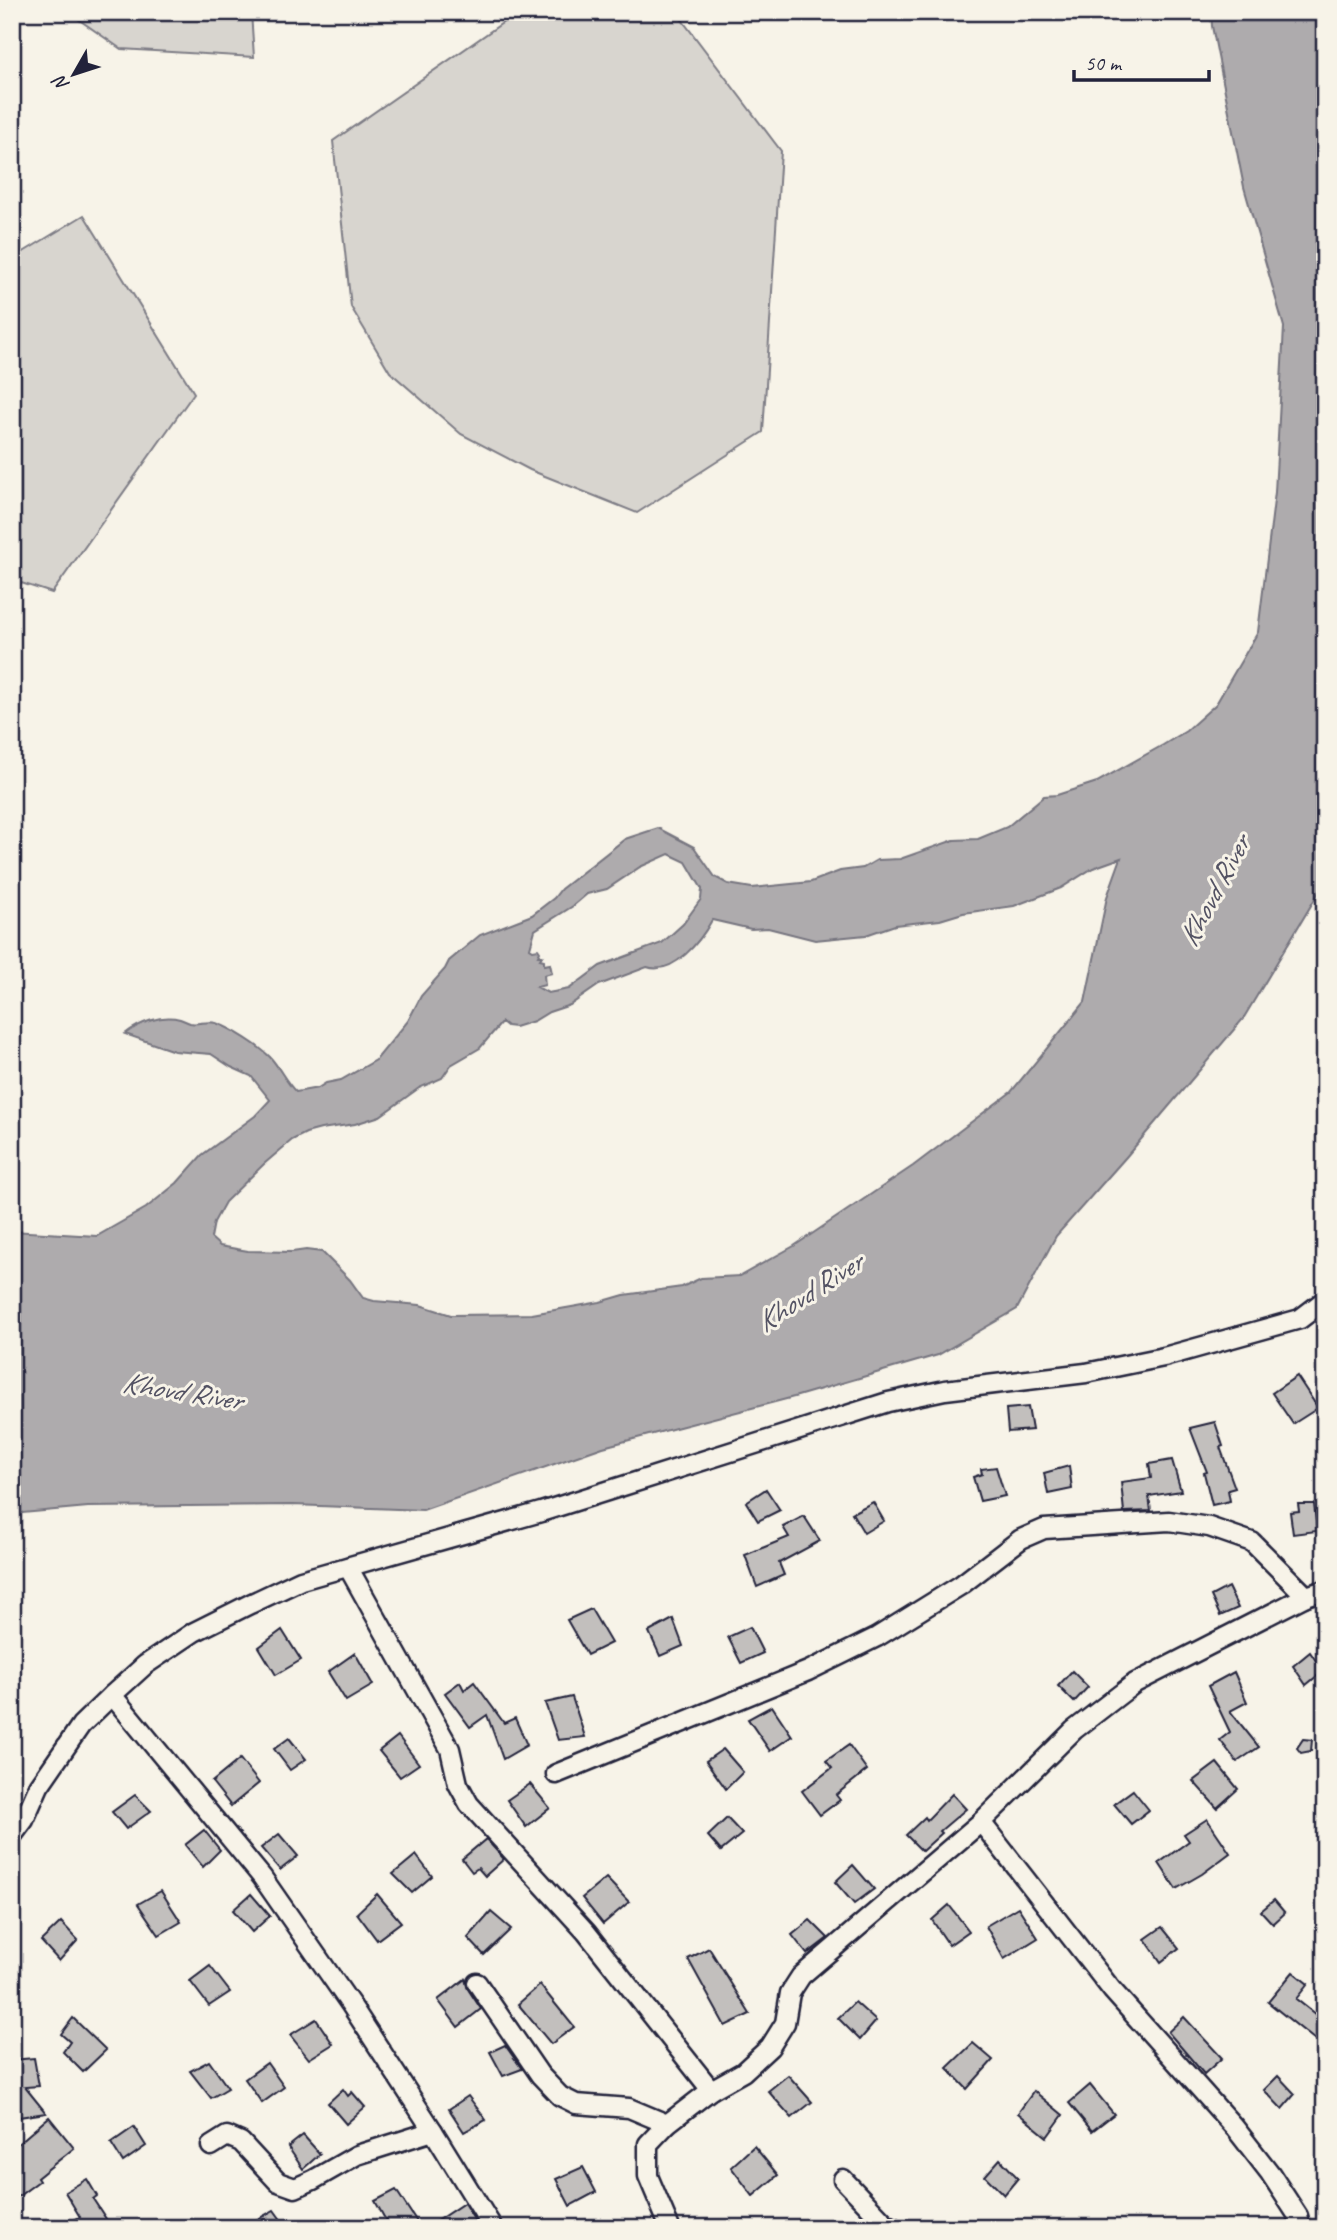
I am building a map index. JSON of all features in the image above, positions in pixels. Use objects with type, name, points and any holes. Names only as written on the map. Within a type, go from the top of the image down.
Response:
[{"type":"street","points":[[12,1836],[24,1821],[39,1786],[81,1725],[145,1665],[194,1632],[301,1580],[541,1512],[888,1402],[945,1391],[1086,1373],[1164,1357],[1300,1319],[1325,1300]]},
{"type":"street","points":[[556,1774],[808,1671],[877,1637],[961,1586],[1021,1539],[1044,1529],[1169,1521],[1209,1527],[1252,1542],[1306,1596]]},
{"type":"street","points":[[348,1567],[450,1749],[458,1784],[469,1804],[586,1932],[711,2090]]},
{"type":"street","points":[[670,2228],[648,2176],[648,2144],[667,2124],[711,2090],[743,2072],[770,2047],[785,2023],[790,1993],[801,1976],[981,1822],[1074,1730],[1135,1683],[1306,1596],[1325,1590]]},
{"type":"street","points":[[112,1695],[262,1877],[351,2005],[493,2228]]},
{"type":"street","points":[[981,1822],[1112,1990],[1235,2128],[1270,2173],[1298,2216],[1301,2228]]},
{"type":"street","points":[[477,1983],[540,2075],[560,2096],[576,2104],[629,2109],[667,2124]]},
{"type":"street","points":[[211,2146],[227,2136],[241,2142],[278,2182],[295,2188],[356,2155],[433,2131]]},
{"type":"street","points":[[843,2179],[885,2223],[894,2228]]},
{"type":"shaded area","points":[[68,12],[251,12],[254,57],[121,49]]},
{"type":"shaded area","points":[[518,12],[676,12],[781,151],[763,432],[637,513],[530,470],[461,434],[390,372],[351,307],[333,141]]},
{"type":"shaded area","points":[[84,215],[194,393],[52,593],[12,580],[12,259]]},
{"type":"water","name":"Khovd River","points":[[1211,12],[1325,12],[1325,882],[1243,1019],[1056,1236],[1017,1309],[938,1355],[794,1397],[603,1447],[423,1510],[293,1505],[88,1507],[12,1514],[12,1231],[97,1236],[146,1208],[177,1183],[202,1155],[255,1116],[270,1100],[251,1076],[211,1054],[174,1051],[125,1034],[151,1020],[165,1018],[190,1023],[216,1023],[238,1033],[265,1053],[296,1092],[318,1088],[341,1080],[376,1060],[408,1021],[421,996],[449,961],[480,935],[532,915],[625,839],[658,828],[694,847],[715,877],[728,884],[752,888],[811,882],[840,871],[863,868],[877,860],[900,859],[954,840],[978,839],[1007,827],[1044,796],[1057,795],[1097,782],[1163,745],[1186,731],[1216,704],[1258,632],[1275,492],[1284,327],[1244,187]],"holes":[[[669,854],[686,862],[702,889],[701,899],[683,924],[662,943],[600,966],[569,989],[548,993],[537,987],[545,985],[544,975],[552,973],[550,964],[544,965],[544,960],[540,959],[542,956],[538,956],[538,949],[530,948],[535,930],[587,894],[607,889],[640,867]],[[1121,858],[1107,897],[1085,1002],[1011,1092],[913,1166],[794,1246],[740,1276],[701,1278],[682,1287],[624,1295],[532,1314],[451,1315],[420,1305],[363,1298],[350,1280],[322,1252],[248,1251],[220,1246],[211,1238],[214,1222],[225,1202],[292,1140],[306,1133],[355,1124],[380,1116],[419,1088],[442,1078],[451,1065],[480,1048],[502,1022],[515,1027],[534,1021],[549,1012],[570,1005],[599,985],[647,967],[657,968],[677,961],[694,946],[712,920],[751,929],[768,928],[815,940],[866,935],[895,925],[940,920],[963,913],[1014,906],[1061,888],[1093,868]]]},
{"type":"building","points":[[1297,1376],[1318,1408],[1293,1424],[1272,1393]]},
{"type":"building","points":[[1028,1407],[1032,1430],[1008,1432],[1006,1409]]},
{"type":"building","points":[[1215,1422],[1223,1446],[1220,1447],[1235,1488],[1228,1490],[1230,1501],[1212,1505],[1204,1473],[1207,1472],[1190,1428]]},
{"type":"building","points":[[1172,1460],[1181,1491],[1149,1496],[1151,1511],[1124,1512],[1121,1482],[1151,1478],[1149,1464]]},
{"type":"building","points":[[1069,1466],[1072,1489],[1048,1494],[1044,1473]]},
{"type":"building","points":[[996,1467],[1005,1496],[980,1501],[973,1477],[982,1474],[981,1469]]},
{"type":"building","points":[[766,1489],[780,1510],[758,1521],[746,1502]]},
{"type":"building","points":[[873,1502],[884,1521],[864,1533],[852,1513]]},
{"type":"building","points":[[1298,1504],[1314,1504],[1317,1531],[1293,1534],[1290,1512],[1299,1511]]},
{"type":"building","points":[[804,1516],[820,1541],[779,1563],[784,1575],[757,1587],[745,1555],[789,1537],[783,1527]]},
{"type":"building","points":[[1228,1587],[1238,1608],[1220,1616],[1211,1596]]},
{"type":"building","points":[[591,1609],[611,1643],[587,1655],[567,1620]]},
{"type":"building","points":[[673,1619],[683,1646],[660,1656],[649,1632]]},
{"type":"building","points":[[750,1627],[763,1653],[741,1663],[728,1637]]},
{"type":"building","points":[[282,1630],[301,1660],[276,1675],[259,1647]]},
{"type":"building","points":[[1310,1652],[1323,1671],[1306,1685],[1293,1666]]},
{"type":"building","points":[[355,1653],[373,1685],[346,1701],[328,1672]]},
{"type":"building","points":[[1072,1671],[1088,1687],[1074,1702],[1058,1686]]},
{"type":"building","points":[[1234,1672],[1247,1702],[1230,1711],[1259,1747],[1237,1762],[1220,1740],[1230,1732],[1208,1686]]},
{"type":"building","points":[[460,1682],[464,1690],[474,1682],[504,1723],[515,1718],[527,1745],[503,1759],[487,1715],[470,1727],[445,1693]]},
{"type":"building","points":[[572,1697],[585,1737],[558,1740],[545,1703]]},
{"type":"building","points":[[772,1706],[792,1736],[770,1751],[748,1719]]},
{"type":"building","points":[[398,1736],[419,1764],[400,1777],[379,1751]]},
{"type":"building","points":[[289,1738],[306,1759],[290,1770],[274,1749]]},
{"type":"building","points":[[1303,1739],[1312,1740],[1311,1751],[1301,1753],[1297,1748]]},
{"type":"building","points":[[849,1745],[867,1770],[836,1795],[840,1800],[820,1815],[802,1791],[832,1768],[826,1761]]},
{"type":"building","points":[[723,1749],[743,1772],[726,1789],[706,1761]]},
{"type":"building","points":[[240,1759],[259,1783],[231,1806],[212,1782]]},
{"type":"building","points":[[1217,1763],[1238,1789],[1217,1808],[1193,1781]]},
{"type":"building","points":[[530,1784],[550,1808],[526,1827],[507,1800]]},
{"type":"building","points":[[1133,1790],[1149,1810],[1131,1824],[1114,1804]]},
{"type":"building","points":[[952,1794],[966,1809],[922,1851],[906,1835],[925,1817],[927,1820]]},
{"type":"building","points":[[135,1795],[151,1811],[126,1829],[112,1812]]},
{"type":"building","points":[[727,1818],[742,1834],[721,1851],[708,1836]]},
{"type":"building","points":[[1207,1819],[1230,1853],[1176,1889],[1159,1863],[1189,1841],[1184,1834]]},
{"type":"building","points":[[204,1830],[220,1850],[203,1867],[185,1845]]},
{"type":"building","points":[[279,1834],[298,1856],[280,1870],[261,1848]]},
{"type":"building","points":[[486,1839],[504,1859],[485,1876],[478,1868],[472,1872],[462,1859]]},
{"type":"building","points":[[416,1855],[432,1876],[412,1893],[393,1874]]},
{"type":"building","points":[[853,1865],[874,1889],[854,1904],[835,1882]]},
{"type":"building","points":[[606,1878],[629,1902],[603,1924],[582,1898]]},
{"type":"building","points":[[161,1891],[181,1922],[159,1935],[138,1904]]},
{"type":"building","points":[[251,1894],[270,1916],[252,1932],[233,1910]]},
{"type":"building","points":[[377,1894],[401,1922],[377,1940],[357,1913]]},
{"type":"building","points":[[1274,1900],[1285,1913],[1273,1924],[1261,1911]]},
{"type":"building","points":[[949,1905],[969,1931],[949,1945],[932,1920]]},
{"type":"building","points":[[1018,1907],[1038,1938],[1004,1959],[986,1926]]},
{"type":"building","points":[[491,1912],[511,1929],[484,1955],[468,1938]]},
{"type":"building","points":[[810,1920],[828,1938],[807,1954],[792,1935]]},
{"type":"building","points":[[61,1922],[78,1940],[59,1961],[41,1941]]},
{"type":"building","points":[[1162,1927],[1179,1948],[1161,1962],[1145,1939]]},
{"type":"building","points":[[709,1948],[750,2014],[725,2026],[688,1959]]},
{"type":"building","points":[[210,1966],[230,1992],[209,2006],[190,1981]]},
{"type":"building","points":[[1293,1972],[1308,1984],[1296,1999],[1325,2022],[1325,2048],[1268,2002]]},
{"type":"building","points":[[465,1979],[481,2009],[458,2027],[438,2000]]},
{"type":"building","points":[[540,1985],[574,2027],[551,2044],[518,2004]]},
{"type":"building","points":[[855,2002],[876,2021],[860,2040],[838,2018]]},
{"type":"building","points":[[1184,2017],[1222,2058],[1204,2074],[1168,2032]]},
{"type":"building","points":[[73,2018],[106,2050],[83,2072],[63,2052],[70,2042],[61,2034]]},
{"type":"building","points":[[316,2019],[333,2044],[309,2059],[290,2035]]},
{"type":"building","points":[[973,2043],[993,2060],[967,2089],[947,2068]]},
{"type":"building","points":[[505,2045],[522,2069],[503,2076],[490,2052]]},
{"type":"building","points":[[34,2058],[39,2086],[25,2087],[46,2113],[12,2118],[12,2099],[18,2098],[12,2060]]},
{"type":"building","points":[[209,2061],[228,2088],[211,2098],[190,2071]]},
{"type":"building","points":[[267,2063],[284,2087],[262,2103],[245,2079]]},
{"type":"building","points":[[788,2075],[812,2102],[792,2118],[768,2091]]},
{"type":"building","points":[[1278,2076],[1295,2094],[1282,2109],[1264,2090]]},
{"type":"building","points":[[1090,2085],[1114,2114],[1092,2131],[1069,2103]]},
{"type":"building","points":[[343,2089],[348,2096],[352,2092],[365,2107],[346,2124],[328,2103]]},
{"type":"building","points":[[1034,2091],[1063,2115],[1047,2137],[1018,2113]]},
{"type":"building","points":[[468,2096],[486,2120],[464,2132],[449,2109]]},
{"type":"building","points":[[49,2117],[74,2148],[37,2178],[39,2181],[12,2201],[12,2149]]},
{"type":"building","points":[[134,2127],[146,2146],[123,2162],[111,2143]]},
{"type":"building","points":[[303,2135],[320,2154],[303,2169],[288,2147]]},
{"type":"building","points":[[754,2146],[778,2175],[753,2196],[731,2167]]},
{"type":"building","points":[[1000,2159],[1018,2178],[1004,2195],[985,2176]]},
{"type":"building","points":[[583,2167],[596,2192],[570,2206],[556,2179]]},
{"type":"building","points":[[87,2179],[97,2196],[93,2199],[112,2228],[58,2228],[80,2217],[65,2192]]},
{"type":"building","points":[[396,2190],[421,2228],[390,2228],[375,2201]]},
{"type":"building","points":[[464,2203],[479,2228],[426,2228]]},
{"type":"building","points":[[274,2210],[287,2228],[242,2228]]}]
